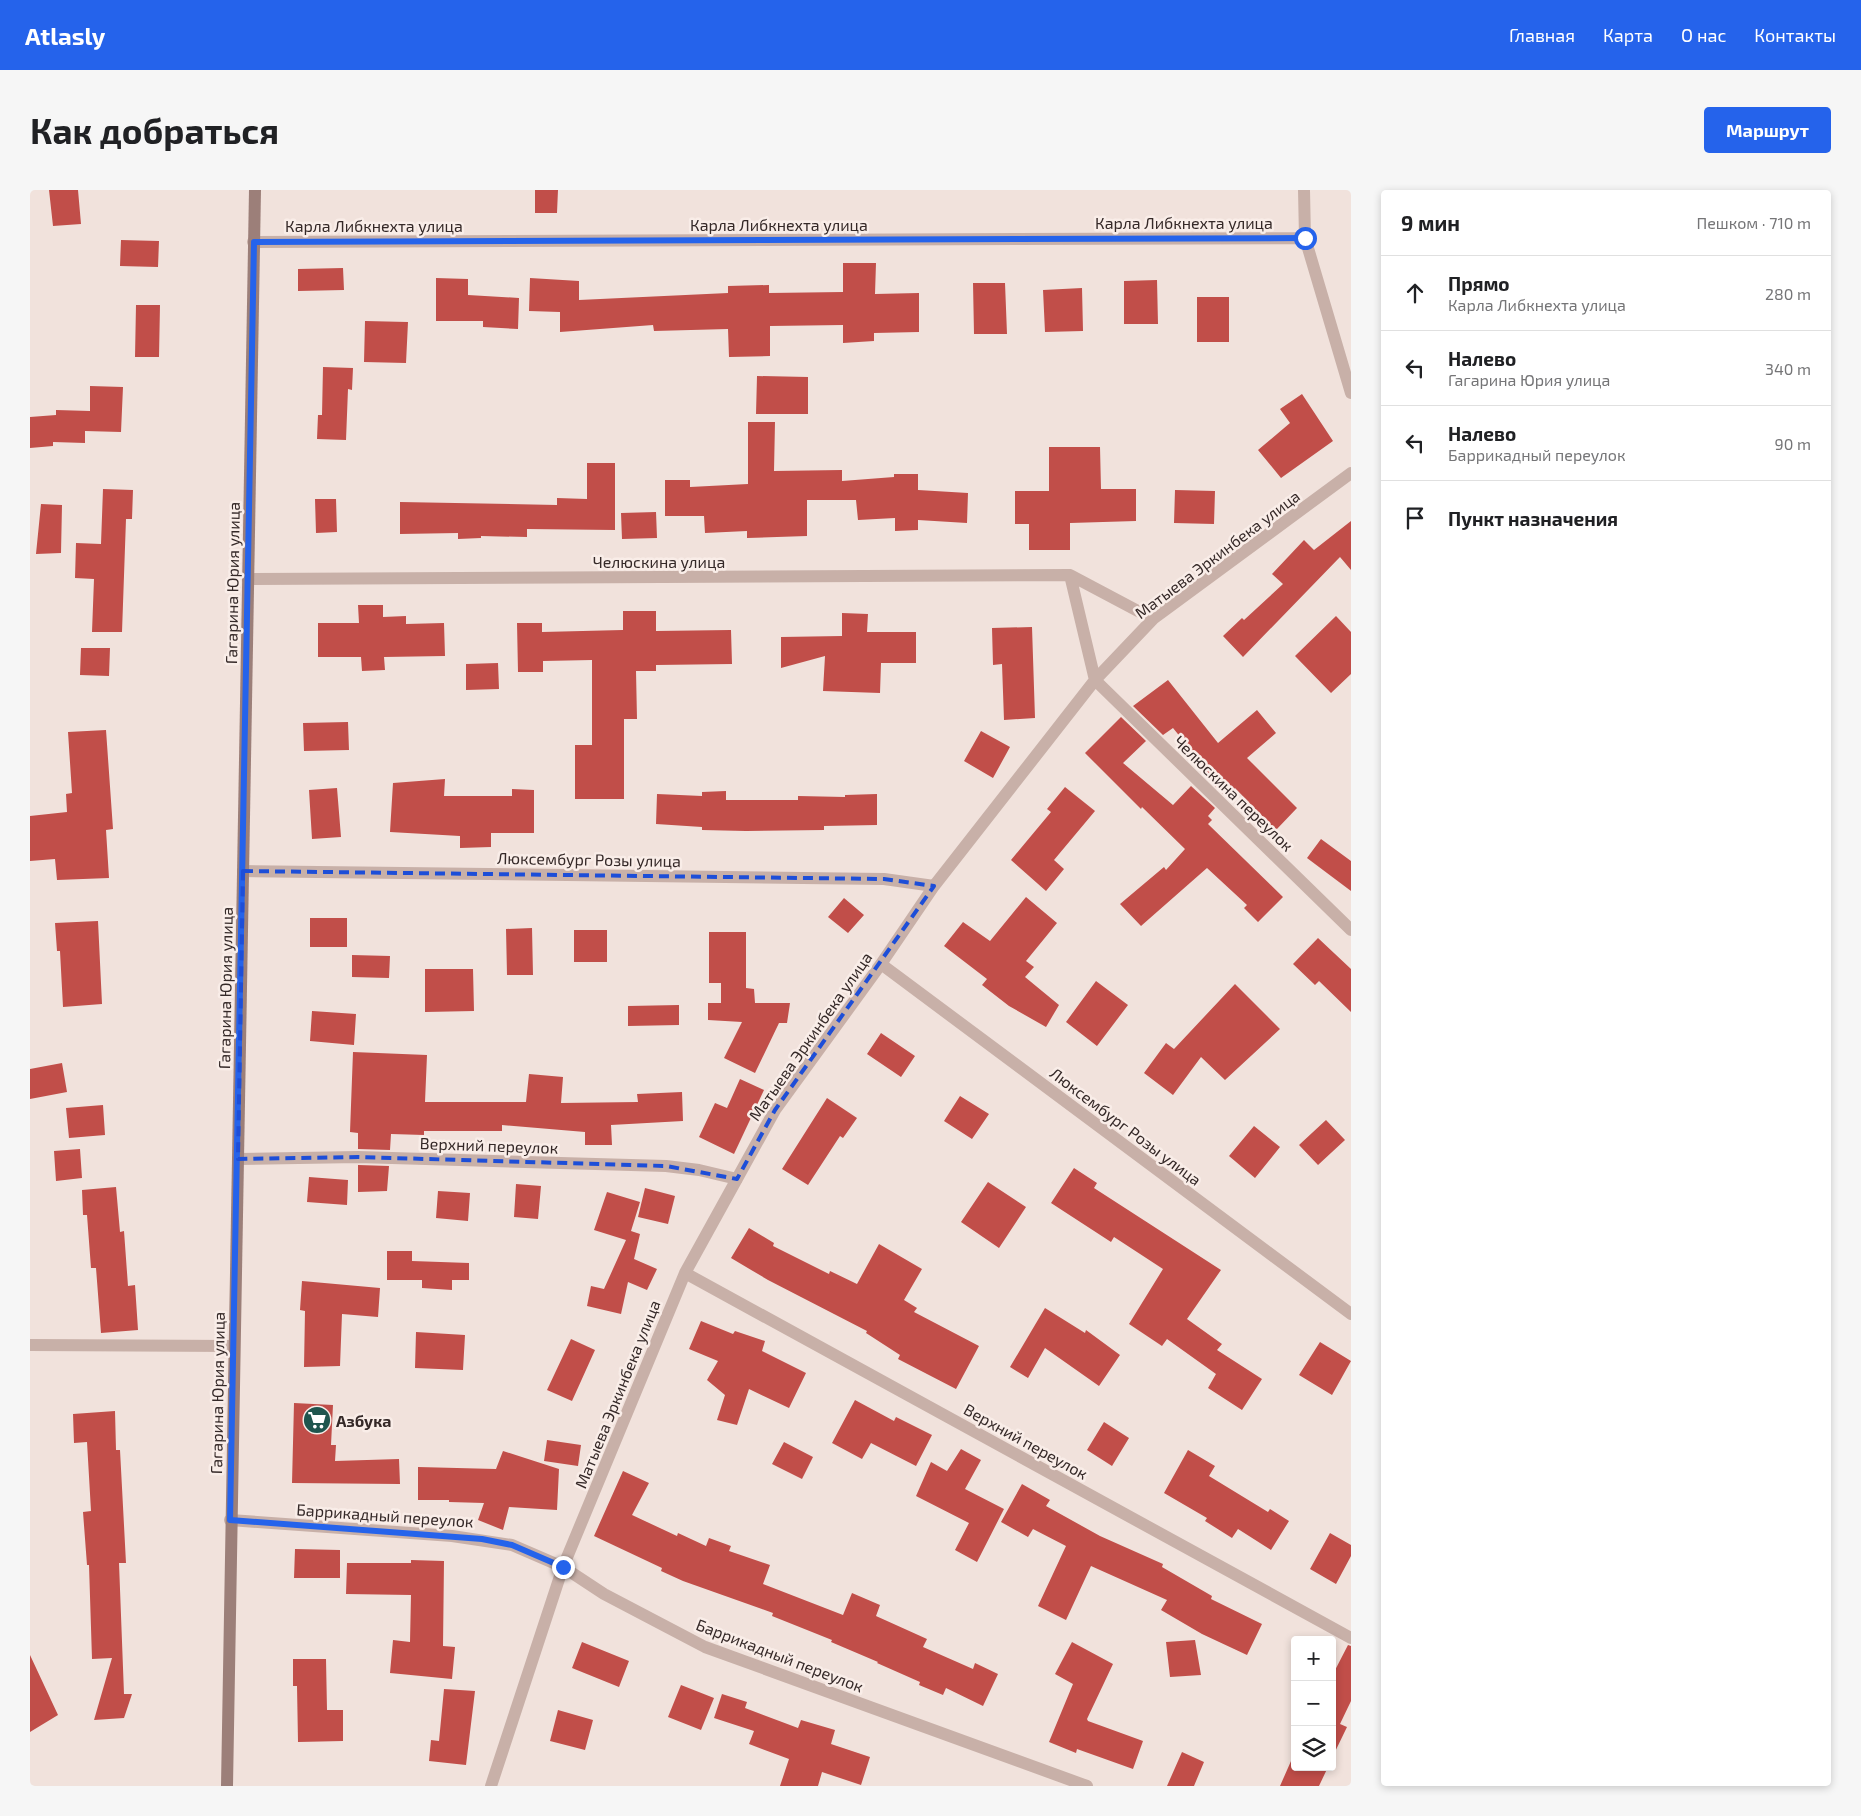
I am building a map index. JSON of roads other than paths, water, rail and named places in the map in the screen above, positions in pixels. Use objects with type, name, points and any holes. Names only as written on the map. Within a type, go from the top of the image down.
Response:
[{"type":"main road","name":"Гагарина Юрия улица","points":[[227,1786],[230,1520],[255,190]]},
{"type":"street","points":[[1304,190],[1305,238],[1351,393]]},
{"type":"street","name":"Карла Либкнехта улица","points":[[254,242],[1305,238]]},
{"type":"street","name":"Матыева Эркинбека улица","points":[[491,1786],[563,1567],[685,1272],[775,1110],[881,964],[934,886],[1095,680],[1153,619],[1351,474]]},
{"type":"street","points":[[1070,574],[1095,680]]},
{"type":"street","name":"Челюскина улица","points":[[248,579],[1070,574],[1153,619]]},
{"type":"street","name":"Челюскина переулок","points":[[1095,680],[1351,930]]},
{"type":"street","name":"Люксембург Розы улица","points":[[243,871],[884,878],[934,886]]},
{"type":"street","name":"Люксембург Розы улица","points":[[881,964],[1351,1314]]},
{"type":"street","name":"Верхний переулок","points":[[238,1158],[358,1157],[666,1166],[699,1170],[737,1179]]},
{"type":"street","name":"Верхний переулок","points":[[685,1272],[1351,1638]]},
{"type":"street","points":[[30,1344],[234,1346]]},
{"type":"street","name":"Баррикадный переулок","points":[[230,1520],[482,1539],[512,1545],[563,1567],[604,1594],[705,1647],[1087,1786]]},
{"type":"place","name":"Азбука","points":[[317,1420]]}]
